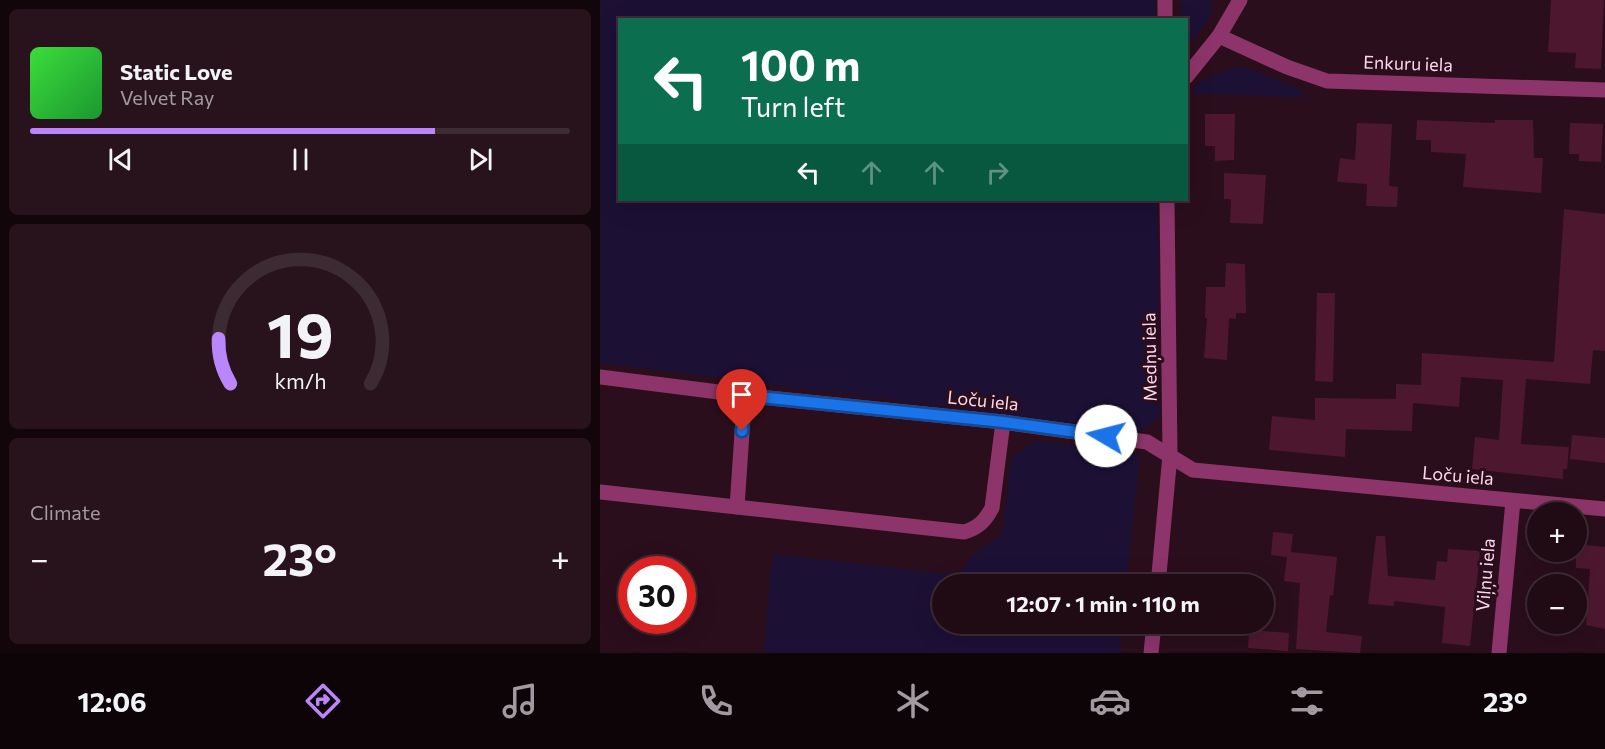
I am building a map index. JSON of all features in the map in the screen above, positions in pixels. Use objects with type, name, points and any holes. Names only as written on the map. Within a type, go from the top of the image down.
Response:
[{"type":"street","points":[[1165,0],[1165,18]]},
{"type":"street","points":[[1188,75],[1219,36],[1240,0]]},
{"type":"street","name":"Enkuru iela","points":[[1219,36],[1287,67],[1327,81],[1605,90]]},
{"type":"street","name":"Medņu iela","points":[[1159,574],[1170,455],[1167,201]]},
{"type":"street","name":"Loču iela","points":[[600,377],[750,396],[1003,422],[1147,442],[1193,470],[1605,509]]},
{"type":"street","points":[[737,507],[743,418],[750,396]]},
{"type":"street","points":[[600,492],[964,532],[975,529],[985,520],[992,508],[1003,422]]},
{"type":"street","name":"Viļņu iela","points":[[1499,653],[1513,501]]},
{"type":"street","points":[[1151,653],[1153,634]]},
{"type":"shaded area","points":[[600,0],[1156,0],[1156,18],[618,18],[618,201],[1157,201],[1160,414],[1156,421],[1140,431],[600,363]]},
{"type":"shaded area","points":[[1181,0],[1211,0],[1212,13],[1188,46],[1188,18],[1181,18]]},
{"type":"shaded area","points":[[1234,67],[1246,67],[1303,91],[1305,97],[1197,95],[1192,89],[1199,82]]},
{"type":"shaded area","points":[[1041,441],[1140,455],[1127,574],[958,574],[977,551],[1002,535],[1011,458],[1029,444]]},
{"type":"shaded area","points":[[774,554],[948,574],[932,574],[932,634],[1121,634],[1119,653],[764,653]]},
{"type":"building","points":[[1551,0],[1604,0],[1601,69],[1575,68],[1576,53],[1548,52]]},
{"type":"building","points":[[1205,114],[1235,114],[1234,160],[1215,161],[1215,146],[1205,146]]},
{"type":"building","points":[[1417,120],[1495,123],[1495,120],[1533,120],[1534,158],[1543,158],[1541,193],[1463,187],[1466,154],[1431,152],[1431,140],[1416,140]]},
{"type":"building","points":[[1357,123],[1392,124],[1389,186],[1398,187],[1397,207],[1366,206],[1367,184],[1337,182],[1340,158],[1355,160]]},
{"type":"building","points":[[1570,123],[1603,124],[1601,162],[1579,161],[1579,154],[1569,154]]},
{"type":"building","points":[[1224,173],[1266,175],[1263,224],[1230,223],[1231,199],[1224,199]]},
{"type":"building","points":[[1564,209],[1605,214],[1605,351],[1593,350],[1590,384],[1526,379],[1521,444],[1569,447],[1567,469],[1563,469],[1563,479],[1472,469],[1475,437],[1499,440],[1503,380],[1461,377],[1459,407],[1413,403],[1412,431],[1346,429],[1345,457],[1269,450],[1272,416],[1315,420],[1315,398],[1396,399],[1396,384],[1421,385],[1422,353],[1554,362]]},
{"type":"building","points":[[1226,263],[1245,264],[1246,313],[1236,313],[1236,319],[1229,318],[1227,360],[1204,358],[1207,318],[1205,318],[1206,287],[1225,287]]},
{"type":"building","points":[[1317,293],[1335,293],[1333,382],[1315,381]]},
{"type":"building","points":[[1572,435],[1605,438],[1605,463],[1570,459]]},
{"type":"building","points":[[1273,532],[1293,534],[1291,552],[1337,557],[1326,632],[1362,636],[1360,653],[1296,649],[1300,583],[1284,581],[1287,557],[1271,555]]},
{"type":"building","points":[[1376,536],[1385,536],[1388,576],[1435,580],[1437,561],[1447,562],[1448,549],[1480,551],[1470,646],[1442,643],[1445,607],[1394,601],[1394,606],[1368,604]]},
{"type":"building","points":[[1587,545],[1605,547],[1605,629],[1587,625],[1590,569],[1576,568],[1576,562],[1587,562]]},
{"type":"building","points":[[1289,633],[1288,651],[1248,648],[1249,634]]},
{"type":"route","points":[[742,431],[743,418],[750,396],[1003,422],[1106,436]]}]
